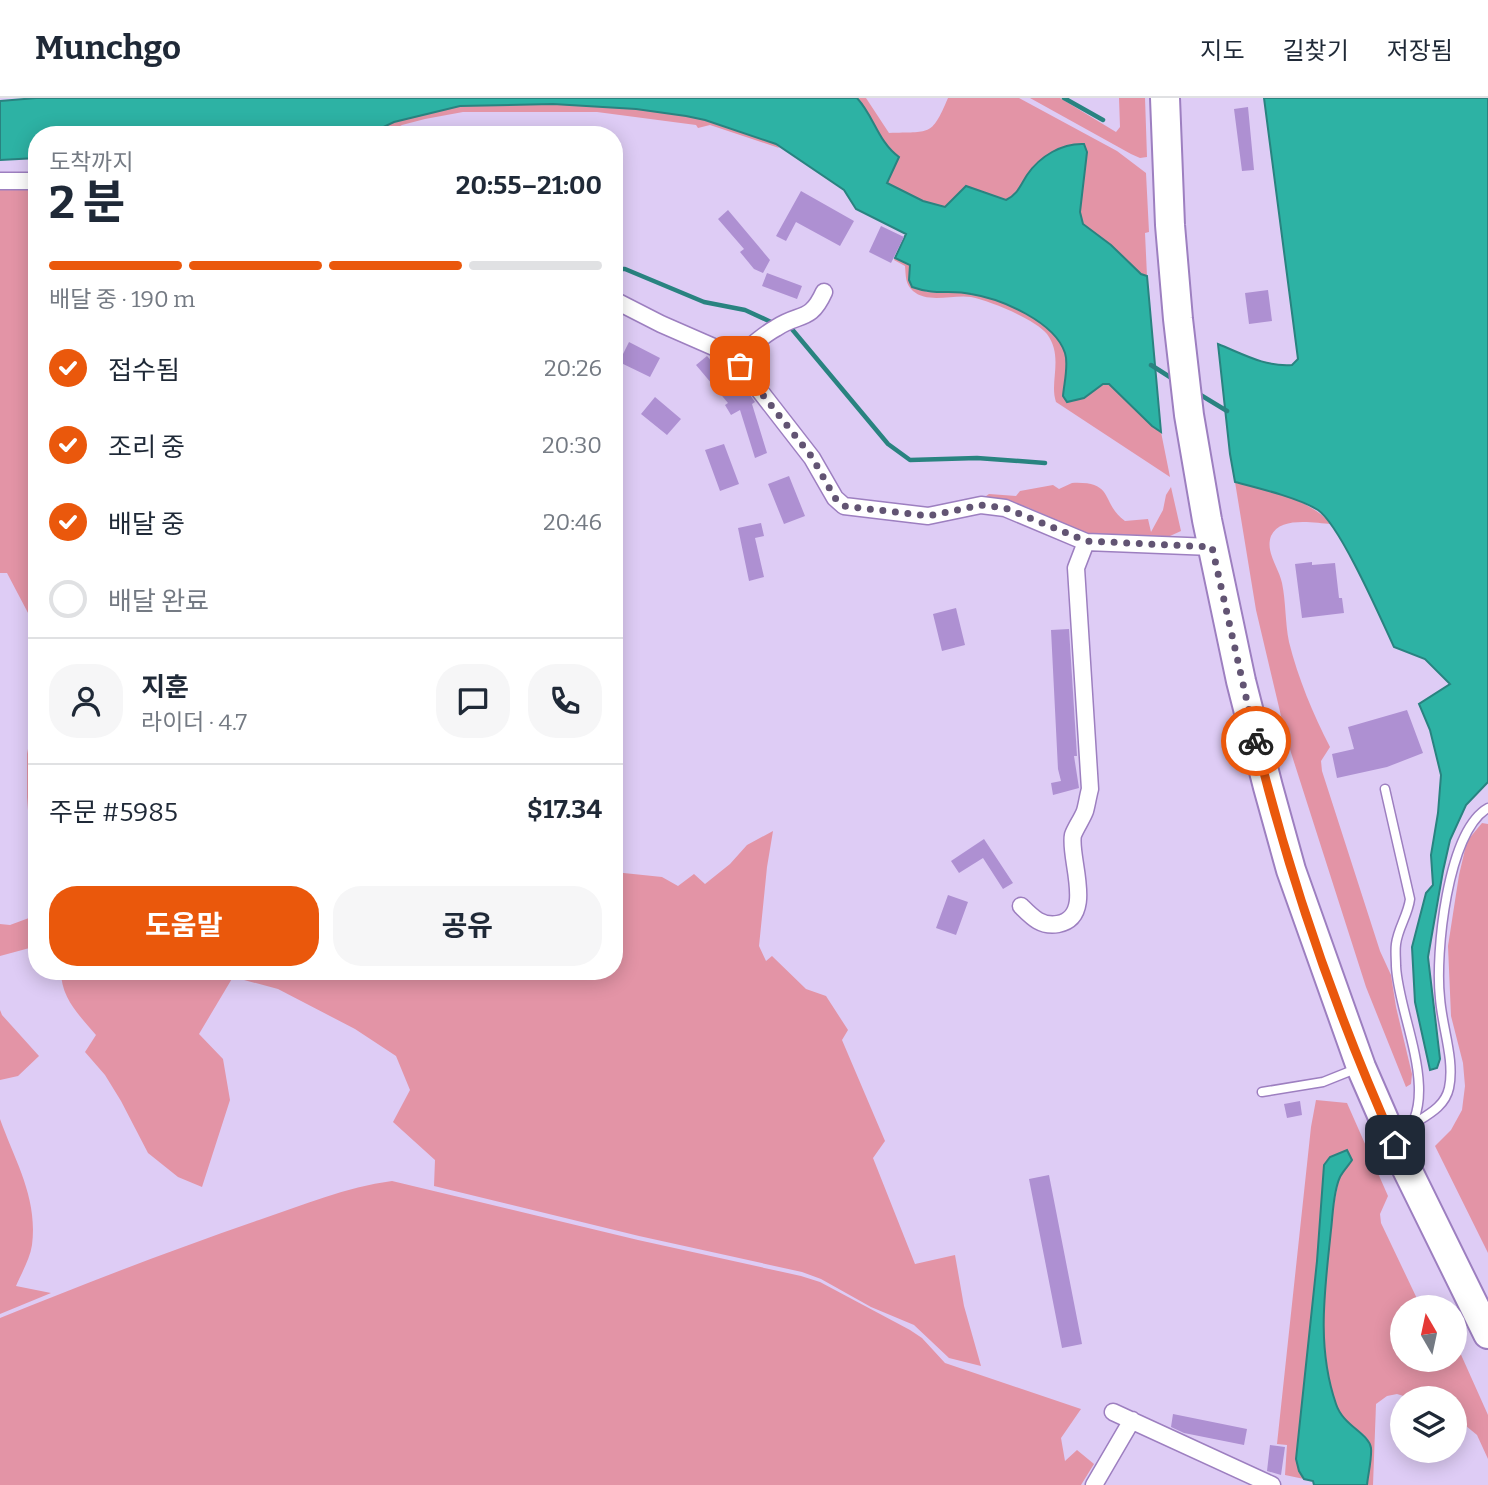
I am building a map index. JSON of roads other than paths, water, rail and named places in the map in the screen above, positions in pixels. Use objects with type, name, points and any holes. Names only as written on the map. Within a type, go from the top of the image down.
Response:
[{"type":"highway","points":[[1165,98],[1178,320],[1189,415],[1209,533],[1245,694],[1291,870],[1361,1067],[1404,1135],[1488,1334]]},
{"type":"street","points":[[0,181],[28,181]]},
{"type":"street","points":[[735,360],[775,328],[817,308],[824,292]]},
{"type":"street","points":[[623,305],[714,346],[735,360],[812,457],[835,498],[844,506],[928,516],[981,505],[1005,508],[1086,541],[1209,533]]},
{"type":"street","points":[[1021,906],[1032,918],[1054,925],[1066,922],[1074,912],[1078,894],[1073,837],[1086,808],[1090,789],[1076,568],[1086,541]]},
{"type":"street","points":[[1113,1412],[1272,1485]]},
{"type":"street","points":[[1094,1485],[1132,1420]]},
{"type":"lane","points":[[1385,789],[1410,899],[1409,912],[1395,945],[1396,969],[1420,1078],[1404,1135]]},
{"type":"lane","points":[[1404,1135],[1444,1101],[1449,1087],[1450,1065],[1440,1005],[1438,956],[1450,883],[1461,840],[1471,823],[1488,808]]},
{"type":"lane","points":[[1262,1092],[1323,1082],[1361,1067]]},
{"type":"waterway","points":[[1064,98],[1103,120]]},
{"type":"waterway","points":[[623,269],[704,302],[745,310],[771,322]]},
{"type":"waterway","points":[[791,328],[888,444],[910,460],[977,458],[1045,463]]},
{"type":"waterway","points":[[1151,365],[1173,379]]},
{"type":"waterway","points":[[1199,394],[1227,411]]}]
